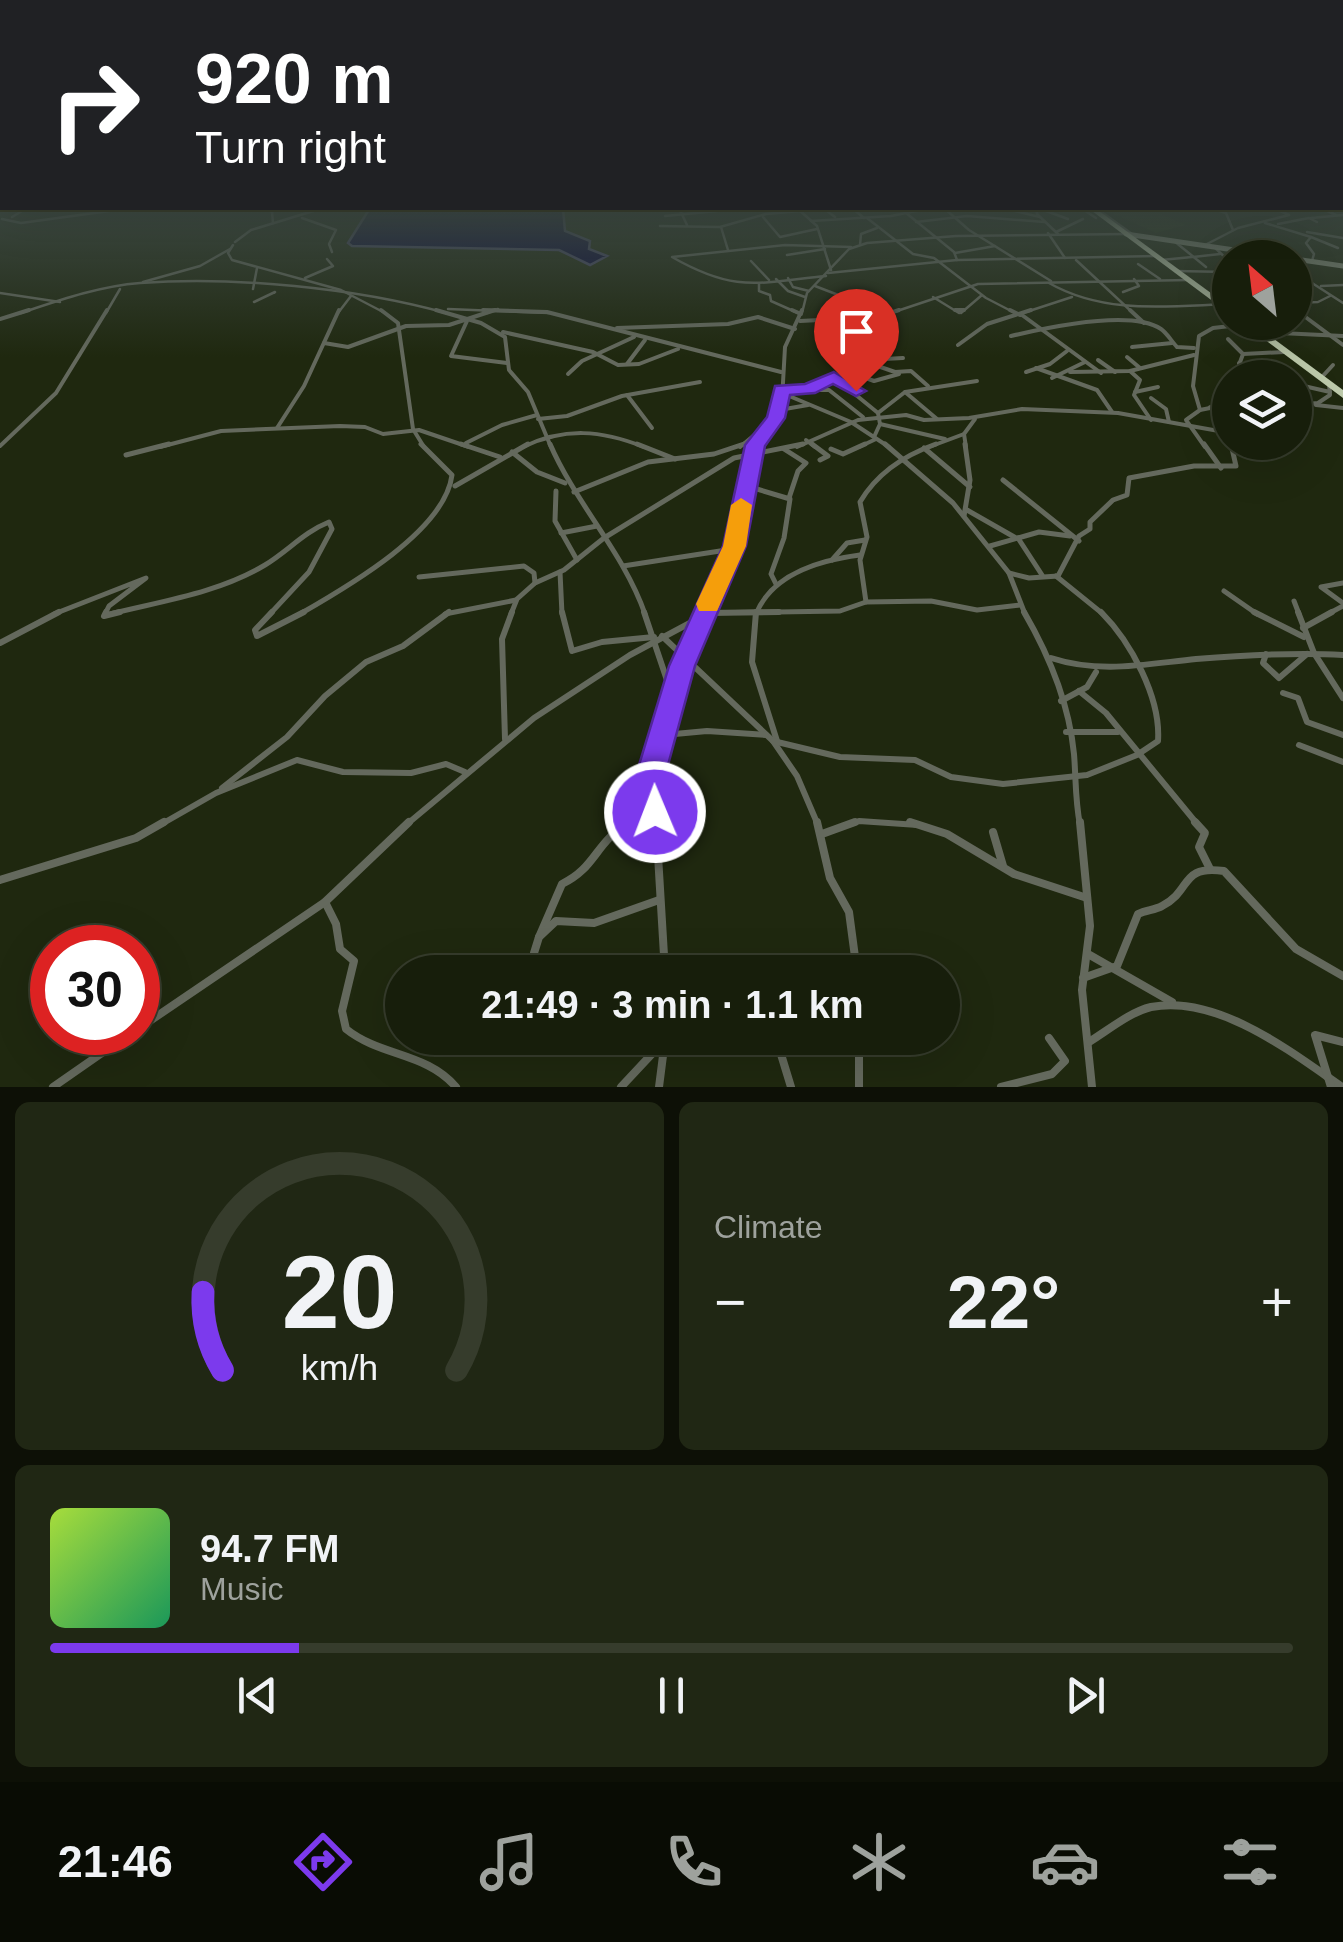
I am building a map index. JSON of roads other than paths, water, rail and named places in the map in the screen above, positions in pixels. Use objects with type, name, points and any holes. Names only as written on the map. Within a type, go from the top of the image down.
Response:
[{"type":"highway","points":[[1154,255],[1212,297]]},
{"type":"highway","points":[[1270,340],[1343,395]]},
{"type":"main road","points":[[1312,261],[1342,266]]},
{"type":"street","points":[[0,319],[200,266],[218,255]]},
{"type":"street","points":[[230,255],[229,258],[257,268],[305,278],[349,295],[381,310],[399,328],[413,429],[419,442],[452,475],[455,486]]},
{"type":"street","points":[[690,255],[672,257],[711,278],[736,285],[957,260],[1212,255]]},
{"type":"street","points":[[825,255],[828,273]]},
{"type":"street","points":[[664,955],[653,765],[686,656],[733,550],[755,445],[778,412],[785,345],[805,298],[845,255]]},
{"type":"street","points":[[915,255],[940,263],[982,295],[1049,328],[1066,342],[1067,351]]},
{"type":"street","points":[[955,255],[957,260]]},
{"type":"street","points":[[1012,255],[1072,298]]},
{"type":"street","points":[[1189,255],[1211,270]]},
{"type":"street","points":[[1312,261],[1314,255]]},
{"type":"street","points":[[1074,258],[1144,322],[1141,324]]},
{"type":"street","points":[[305,278],[333,266],[327,260]]},
{"type":"street","points":[[751,261],[769,280]]},
{"type":"street","points":[[1138,264],[1163,280]]},
{"type":"street","points":[[254,289],[257,268]]},
{"type":"street","points":[[1175,271],[1211,270]]},
{"type":"street","points":[[776,278],[788,291],[805,298]]},
{"type":"street","points":[[788,278],[794,288],[812,288],[890,314]]},
{"type":"street","points":[[1124,292],[1140,286],[1134,279]]},
{"type":"street","points":[[759,282],[759,291],[770,295],[771,302],[800,317],[831,322],[890,314],[968,286],[1188,280]]},
{"type":"street","points":[[1312,282],[1343,303]]},
{"type":"street","points":[[140,283],[349,295],[438,309],[500,331],[598,355],[612,364],[627,365],[678,349]]},
{"type":"street","points":[[1319,286],[1343,285]]},
{"type":"street","points":[[0,446],[51,400],[122,286]]},
{"type":"street","points":[[254,302],[282,290]]},
{"type":"street","points":[[0,293],[61,302]]},
{"type":"street","points":[[277,428],[349,295]]},
{"type":"street","points":[[933,298],[960,313],[982,295]]},
{"type":"street","points":[[1312,303],[1332,295]]},
{"type":"street","points":[[958,345],[987,324],[1072,298],[1127,306],[1212,305]]},
{"type":"street","points":[[1203,304],[1208,312]]},
{"type":"street","points":[[438,309],[504,307],[614,328],[678,349],[781,372]]},
{"type":"street","points":[[324,343],[348,348],[399,328],[471,320],[504,307]]},
{"type":"street","points":[[614,328],[728,324],[758,317],[795,329]]},
{"type":"street","points":[[471,320],[451,356],[508,363]]},
{"type":"street","points":[[1312,320],[1343,345]]},
{"type":"street","points":[[1011,336],[1049,328],[1141,324],[1158,327],[1172,343],[1194,352]]},
{"type":"street","points":[[848,326],[863,331],[864,360]]},
{"type":"street","points":[[1200,410],[1192,386],[1194,352],[1199,336],[1212,330]]},
{"type":"street","points":[[500,331],[508,344],[512,375],[528,392],[568,484],[638,591],[657,638],[674,701]]},
{"type":"street","points":[[1312,331],[1343,334]]},
{"type":"street","points":[[568,374],[636,336]]},
{"type":"street","points":[[627,365],[629,356],[645,340]]},
{"type":"street","points":[[1229,340],[1243,354],[1284,352]]},
{"type":"street","points":[[1132,347],[1172,343]]},
{"type":"street","points":[[1067,351],[1101,373]]},
{"type":"street","points":[[1026,372],[1067,351]]},
{"type":"street","points":[[1070,372],[1143,370],[1194,352]]},
{"type":"street","points":[[1240,360],[1243,354]]},
{"type":"street","points":[[1128,357],[1143,370]]},
{"type":"street","points":[[808,389],[849,372],[864,360],[903,358]]},
{"type":"street","points":[[864,360],[901,373]]},
{"type":"street","points":[[1098,360],[1114,372]]},
{"type":"street","points":[[1052,378],[1085,362]]},
{"type":"street","points":[[1316,405],[1333,365]]},
{"type":"street","points":[[1036,368],[1052,378],[1096,390],[1112,412]]},
{"type":"street","points":[[849,372],[874,381],[913,372],[929,387]]},
{"type":"street","points":[[1130,372],[1140,381],[1135,392]]},
{"type":"street","points":[[834,377],[879,419],[947,440]]},
{"type":"street","points":[[875,438],[879,419],[904,392],[977,381]]},
{"type":"street","points":[[466,444],[502,425],[537,417],[570,416],[627,395],[700,382]]},
{"type":"street","points":[[1312,384],[1327,384]]},
{"type":"street","points":[[1135,392],[1158,387]]},
{"type":"street","points":[[782,392],[833,392],[868,420]]},
{"type":"street","points":[[782,392],[851,422],[965,513],[1009,572],[1020,605],[1051,658],[1074,753],[1073,781],[1085,847],[1088,954],[1084,978],[1092,1087]]},
{"type":"street","points":[[904,392],[937,420]]},
{"type":"street","points":[[1135,392],[1152,420]]},
{"type":"street","points":[[627,395],[652,428]]},
{"type":"street","points":[[1151,398],[1166,409],[1168,422]]},
{"type":"street","points":[[574,492],[650,461],[741,448],[778,412],[811,405]]},
{"type":"street","points":[[1312,405],[1343,408]]},
{"type":"street","points":[[1212,410],[1210,407],[1200,410],[1186,419],[1221,468]]},
{"type":"street","points":[[505,739],[502,639],[517,599],[534,583],[560,572],[604,538],[738,456],[784,449],[851,422],[906,415],[937,420],[978,418],[1022,409],[1112,412],[1212,432]]},
{"type":"street","points":[[866,602],[860,555],[866,540],[861,500],[870,485],[924,448],[964,434],[978,418]]},
{"type":"street","points":[[126,454],[212,432],[360,427],[383,434],[413,429],[500,456]]},
{"type":"street","points":[[0,642],[68,607],[140,578],[145,582],[110,606],[104,616],[218,587],[266,564],[307,531],[329,522],[332,529],[309,572],[255,630],[256,636],[364,575],[432,515],[455,486],[477,476],[500,456],[544,436],[605,432],[676,458]]},
{"type":"street","points":[[964,434],[970,487],[965,513]]},
{"type":"street","points":[[831,449],[842,454],[875,438]]},
{"type":"street","points":[[806,440],[828,456],[820,460]]},
{"type":"street","points":[[924,448],[970,487]]},
{"type":"street","points":[[776,584],[771,574],[785,544],[788,498],[798,470],[806,464],[784,449]]},
{"type":"street","points":[[512,452],[537,472],[568,484]]},
{"type":"street","points":[[1056,576],[1078,541],[1112,500],[1127,495],[1129,478],[1194,466],[1221,468],[1238,464],[1237,460]]},
{"type":"street","points":[[1003,480],[1078,541]]},
{"type":"street","points":[[747,486],[788,498]]},
{"type":"street","points":[[556,492],[555,520],[577,560]]},
{"type":"street","points":[[965,513],[1017,538],[1042,575]]},
{"type":"street","points":[[561,533],[597,526]]},
{"type":"street","points":[[990,546],[1038,532],[1070,536]]},
{"type":"street","points":[[832,560],[848,543],[866,540]]},
{"type":"street","points":[[622,566],[733,550]]},
{"type":"street","points":[[773,739],[754,684],[750,656],[762,600],[776,584],[817,566],[820,560],[860,555]]},
{"type":"street","points":[[419,577],[524,566],[532,570],[534,583]]},
{"type":"street","points":[[560,572],[562,618],[572,651],[602,642],[657,638],[686,656],[773,739],[797,776],[822,834],[827,870],[849,912],[855,955]]},
{"type":"street","points":[[664,735],[707,732],[773,739],[815,755],[914,760],[957,778],[1073,781],[1158,741],[1160,726],[1149,689],[1102,613],[1084,604],[1056,576],[1029,578],[1009,572]]},
{"type":"street","points":[[1303,628],[1343,605],[1320,587],[1343,583]]},
{"type":"street","points":[[1224,591],[1258,615],[1307,639]]},
{"type":"street","points":[[216,793],[286,737],[324,696],[366,662],[403,646],[448,612],[517,599]]},
{"type":"street","points":[[1294,601],[1312,653],[1343,698]]},
{"type":"street","points":[[160,1014],[325,902],[379,847],[505,739],[657,638],[704,614],[840,612],[866,602],[939,602],[977,610],[1020,605]]},
{"type":"street","points":[[1266,654],[1263,663],[1279,678],[1312,653]]},
{"type":"street","points":[[1051,658],[1097,670],[1266,654],[1343,655]]},
{"type":"street","points":[[1062,701],[1079,690],[1097,670]]},
{"type":"street","points":[[1079,690],[1100,702],[1119,732],[1205,833],[1200,847],[1210,869]]},
{"type":"street","points":[[1283,693],[1298,698],[1307,722],[1343,736]]},
{"type":"street","points":[[1066,732],[1119,732]]},
{"type":"street","points":[[1298,746],[1343,762]]},
{"type":"street","points":[[0,880],[136,838],[216,793],[297,760],[343,772],[411,773],[446,764],[465,772]]},
{"type":"street","points":[[534,952],[562,884],[583,874],[606,836],[654,808]]},
{"type":"street","points":[[822,834],[859,821],[899,820],[947,834],[1004,868],[1087,898]]},
{"type":"street","points":[[994,832],[1004,868]]},
{"type":"street","points":[[1084,978],[1113,967],[1141,911],[1168,902],[1193,870],[1210,869],[1224,871],[1296,950],[1343,976]]},
{"type":"street","points":[[539,936],[556,922],[594,923],[659,900]]},
{"type":"street","points":[[325,902],[336,924],[338,946],[354,962],[342,1011],[346,1029],[380,1052],[436,1062],[456,1087]]},
{"type":"street","points":[[1088,954],[1172,1003],[1266,1034],[1329,1082],[1342,1087]]},
{"type":"street","points":[[1089,1042],[1146,1008],[1172,1003]]},
{"type":"street","points":[[1329,1082],[1315,1036],[1343,1042]]},
{"type":"street","points":[[1001,1087],[1016,1078],[1040,1081],[1058,1072],[1066,1060],[1050,1038]]},
{"type":"street","points":[[53,1087],[100,1055]]},
{"type":"street","points":[[621,1087],[650,1055]]},
{"type":"street","points":[[660,1087],[663,1055]]},
{"type":"street","points":[[782,1055],[792,1087]]},
{"type":"street","points":[[859,1087],[860,1055]]}]
